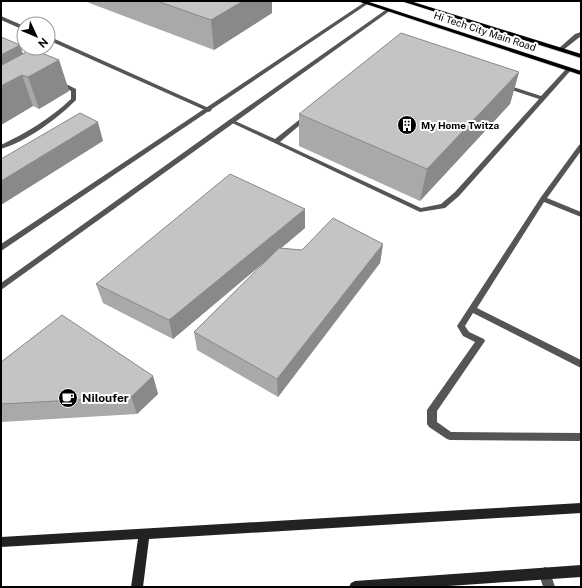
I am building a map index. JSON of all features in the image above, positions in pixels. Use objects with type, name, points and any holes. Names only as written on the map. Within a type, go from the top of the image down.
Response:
[{"type":"main road","name":"Hi Tech City Main Road","points":[[360,1],[581,73]]},
{"type":"main road","name":"Hi Tech City Main Road","points":[[404,1],[581,56]]},
{"type":"main road","points":[[1,542],[581,508]]},
{"type":"main road","points":[[137,587],[144,534]]},
{"type":"main road","points":[[356,587],[581,571]]},
{"type":"street","points":[[1,248],[366,3]]},
{"type":"street","points":[[1,287],[231,121],[389,10]]},
{"type":"street","points":[[1,18],[16,25]]},
{"type":"street","points":[[560,50],[577,35],[581,34]]},
{"type":"street","points":[[56,42],[208,110]]},
{"type":"street","points":[[231,121],[420,210],[443,206],[457,194],[569,69]]},
{"type":"street","points":[[1,147],[50,119],[66,108],[74,99],[74,90],[54,80]]},
{"type":"street","points":[[498,83],[543,99]]},
{"type":"street","points":[[276,142],[311,112]]},
{"type":"street","points":[[581,146],[543,199],[461,326],[466,334],[481,341],[432,410],[432,424],[450,436],[581,437]]},
{"type":"street","points":[[543,199],[581,215]]},
{"type":"street","points":[[472,309],[581,364]]},
{"type":"street","points":[[545,573],[549,587]]},
{"type":"building","points":[[157,1],[243,1],[211,20]]},
{"type":"building","name":"My Home Twitza","points":[[401,33],[519,72],[427,169],[299,114]]},
{"type":"building","points":[[1,37],[16,43],[16,47],[1,55]]},
{"type":"building","points":[[19,56],[49,56],[59,60],[28,77],[22,75],[1,86],[1,64],[2,65]]},
{"type":"building","points":[[80,113],[98,122],[1,181],[1,159]]},
{"type":"building","points":[[230,174],[305,209],[169,320],[96,284]]},
{"type":"building","points":[[333,218],[383,244],[277,379],[194,332],[279,248],[302,250]]},
{"type":"building","points":[[62,315],[153,376],[131,397],[1,404],[1,362]]},
{"type":"place","name":"My Home Twitza","points":[[407,125]]},
{"type":"place","name":"Niloufer","points":[[68,398]]}]
